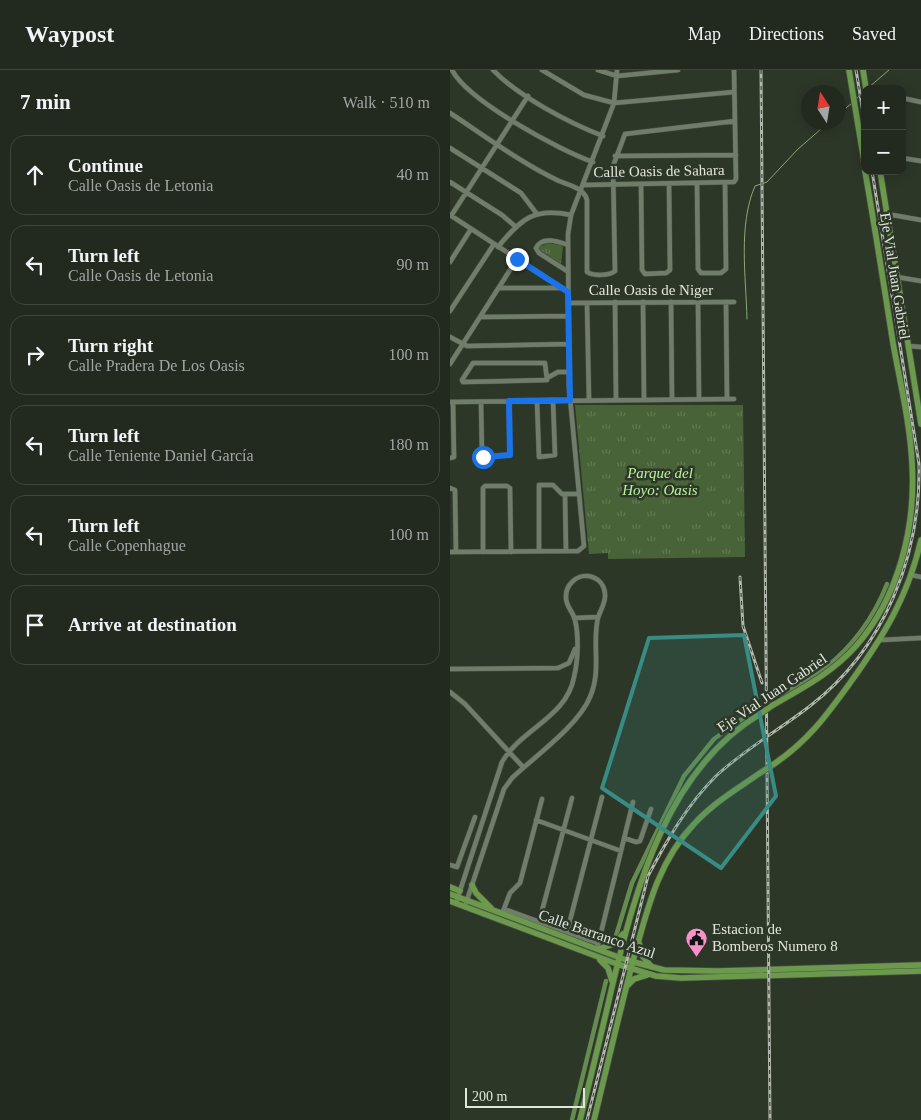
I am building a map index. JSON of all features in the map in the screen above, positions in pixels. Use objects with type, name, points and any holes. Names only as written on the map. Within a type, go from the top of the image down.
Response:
[{"type":"main road","points":[[849,70],[861,144]]},
{"type":"main road","points":[[863,70],[866,85]]},
{"type":"main road","name":"Eje Vial Juan Gabriel","points":[[580,1120],[618,961],[644,870],[689,782],[720,743],[773,705],[829,671],[863,638],[888,596],[901,560],[909,528],[912,500],[912,460],[866,175]]},
{"type":"main road","name":"Eje Vial Juan Gabriel","points":[[881,175],[908,346],[919,400],[921,424]]},
{"type":"main road","points":[[594,1120],[626,987],[653,888],[678,844],[709,809],[797,748],[812,733],[881,640],[899,607],[912,575],[921,540]]},
{"type":"main road","points":[[472,885],[476,893],[493,910]]},
{"type":"main road","points":[[450,887],[460,891]]},
{"type":"main road","name":"Calle Barranco Azul","points":[[450,894],[454,900],[594,956],[681,978],[921,971]]},
{"type":"main road","name":"Calle Barranco Azul","points":[[466,904],[503,911],[597,946],[618,961]]},
{"type":"main road","points":[[597,946],[614,944],[626,930]]},
{"type":"main road","points":[[626,987],[634,979],[652,971],[643,957],[638,940]]},
{"type":"main road","points":[[594,956],[608,968],[612,986]]},
{"type":"main road","name":"Calle Barranco Azul","points":[[652,971],[921,965]]},
{"type":"street","points":[[452,70],[466,88],[513,120],[554,146],[593,162]]},
{"type":"street","points":[[493,70],[528,96],[574,124],[602,136]]},
{"type":"street","points":[[542,70],[584,95],[614,103],[636,103],[734,92]]},
{"type":"street","points":[[598,70],[617,76],[678,70]]},
{"type":"street","points":[[450,488],[455,490],[453,552],[566,551],[582,548],[584,544],[570,400],[568,245],[571,215],[593,162],[614,103],[617,70]]},
{"type":"street","points":[[615,156],[736,155],[734,70]]},
{"type":"street","points":[[528,96],[451,216],[568,292]]},
{"type":"street","points":[[906,99],[921,102]]},
{"type":"street","points":[[450,113],[538,170],[581,192],[587,200],[587,272],[592,275],[612,274],[615,271],[615,156],[625,134],[735,121]]},
{"type":"street","points":[[450,148],[521,193],[537,214]]},
{"type":"street","name":"Calle Oasis de Sahara","points":[[584,185],[735,182],[736,155]]},
{"type":"street","points":[[906,159],[921,161]]},
{"type":"street","points":[[450,182],[516,227]]},
{"type":"street","points":[[697,184],[698,269],[702,274],[721,273],[725,270],[725,183]]},
{"type":"street","points":[[642,184],[642,270],[645,274],[666,273],[670,270],[669,184]]},
{"type":"street","points":[[450,311],[496,246],[516,227],[537,214],[552,212],[571,215]]},
{"type":"street","points":[[887,214],[921,220]]},
{"type":"street","points":[[450,262],[471,229]]},
{"type":"street","points":[[568,245],[547,240],[540,243],[536,248],[539,253],[568,271]]},
{"type":"street","points":[[450,364],[517,259]]},
{"type":"street","points":[[897,277],[921,281]]},
{"type":"street","points":[[499,288],[561,288]]},
{"type":"street","points":[[615,302],[616,400]]},
{"type":"street","points":[[643,302],[644,400]]},
{"type":"street","points":[[671,302],[672,399]]},
{"type":"street","points":[[698,302],[699,399]]},
{"type":"street","points":[[726,302],[727,399]]},
{"type":"street","name":"Calle Oasis de Niger","points":[[568,303],[734,302]]},
{"type":"street","points":[[587,303],[588,400]]},
{"type":"street","points":[[480,317],[568,316]]},
{"type":"street","points":[[450,337],[462,345],[568,344]]},
{"type":"street","points":[[908,346],[921,347]]},
{"type":"street","points":[[558,372],[547,378],[546,381],[462,381],[472,363],[545,363],[558,372],[569,372]]},
{"type":"street","points":[[547,366],[547,378]]},
{"type":"street","points":[[450,458],[454,457],[452,402],[734,399]]},
{"type":"street","points":[[537,401],[539,457],[555,454],[553,400]]},
{"type":"street","points":[[481,402],[482,456],[484,457],[510,455],[509,401]]},
{"type":"street","points":[[539,551],[539,485],[552,485],[565,494],[579,494]]},
{"type":"street","points":[[483,552],[484,486],[510,487],[511,552]]},
{"type":"street","points":[[565,494],[566,551]]},
{"type":"street","points":[[912,575],[921,577]]},
{"type":"street","points":[[454,900],[460,891],[500,767],[509,752],[565,700],[574,677],[576,648],[574,618],[566,602],[567,590],[577,578],[588,576],[600,582],[605,593],[605,601],[598,617],[597,670],[590,697],[576,719],[523,767],[504,789],[466,904]]},
{"type":"street","points":[[574,618],[598,617]]},
{"type":"street","points":[[881,640],[921,638]]},
{"type":"street","points":[[450,669],[558,668],[569,663],[576,648]]},
{"type":"street","points":[[450,692],[465,704],[523,767]]},
{"type":"street","points":[[567,932],[602,797]]},
{"type":"street","points":[[539,922],[572,798]]},
{"type":"street","points":[[542,799],[520,883],[510,893],[503,911],[567,932],[597,946],[633,802]]},
{"type":"street","points":[[624,838],[636,842],[640,841],[652,809]]},
{"type":"street","points":[[450,865],[457,867],[475,817]]},
{"type":"street","points":[[536,820],[621,851]]},
{"type":"highlighted area","points":[[744,635],[776,796],[721,868],[602,788],[649,638]]},
{"type":"green space","points":[[548,243],[563,247],[561,264],[540,250],[539,247]]},
{"type":"green space","name":"Parque del Hoyo: Oasis","points":[[575,405],[743,405],[745,557],[608,559],[608,553],[589,554]]},
{"type":"green space","points":[[705,485],[705,514],[700,517],[673,517],[674,504],[677,499],[693,488]]},
{"type":"waterway","points":[[872,85],[889,70]]},
{"type":"waterway","points":[[856,99],[861,95]]},
{"type":"waterway","points":[[846,108],[851,104]]},
{"type":"waterway","points":[[747,319],[744,251],[746,217],[755,186],[767,182],[798,149],[820,130]]},
{"type":"waterway","points":[[782,695],[820,672],[845,650],[862,630],[876,608],[887,584]]},
{"type":"waterway","points":[[615,939],[632,883],[684,776],[714,739],[749,714]]},
{"type":"waterway","points":[[572,1120],[606,981]]},
{"type":"railway","points":[[761,70],[770,1120]]},
{"type":"railway","points":[[856,70],[861,101]]},
{"type":"railway","points":[[587,1120],[648,876],[663,849],[678,823],[716,776],[739,757],[810,706],[836,683],[859,657],[878,629],[893,598],[905,566],[913,533],[918,498],[919,464],[873,175]]},
{"type":"railway","points":[[740,577],[743,626],[762,683]]},
{"type":"place","name":"Estacion de Bomberos Numero 8","points":[[696,957]]},
{"type":"route","points":[[483,457],[510,455],[509,401],[570,400],[568,292],[517,259]]}]
